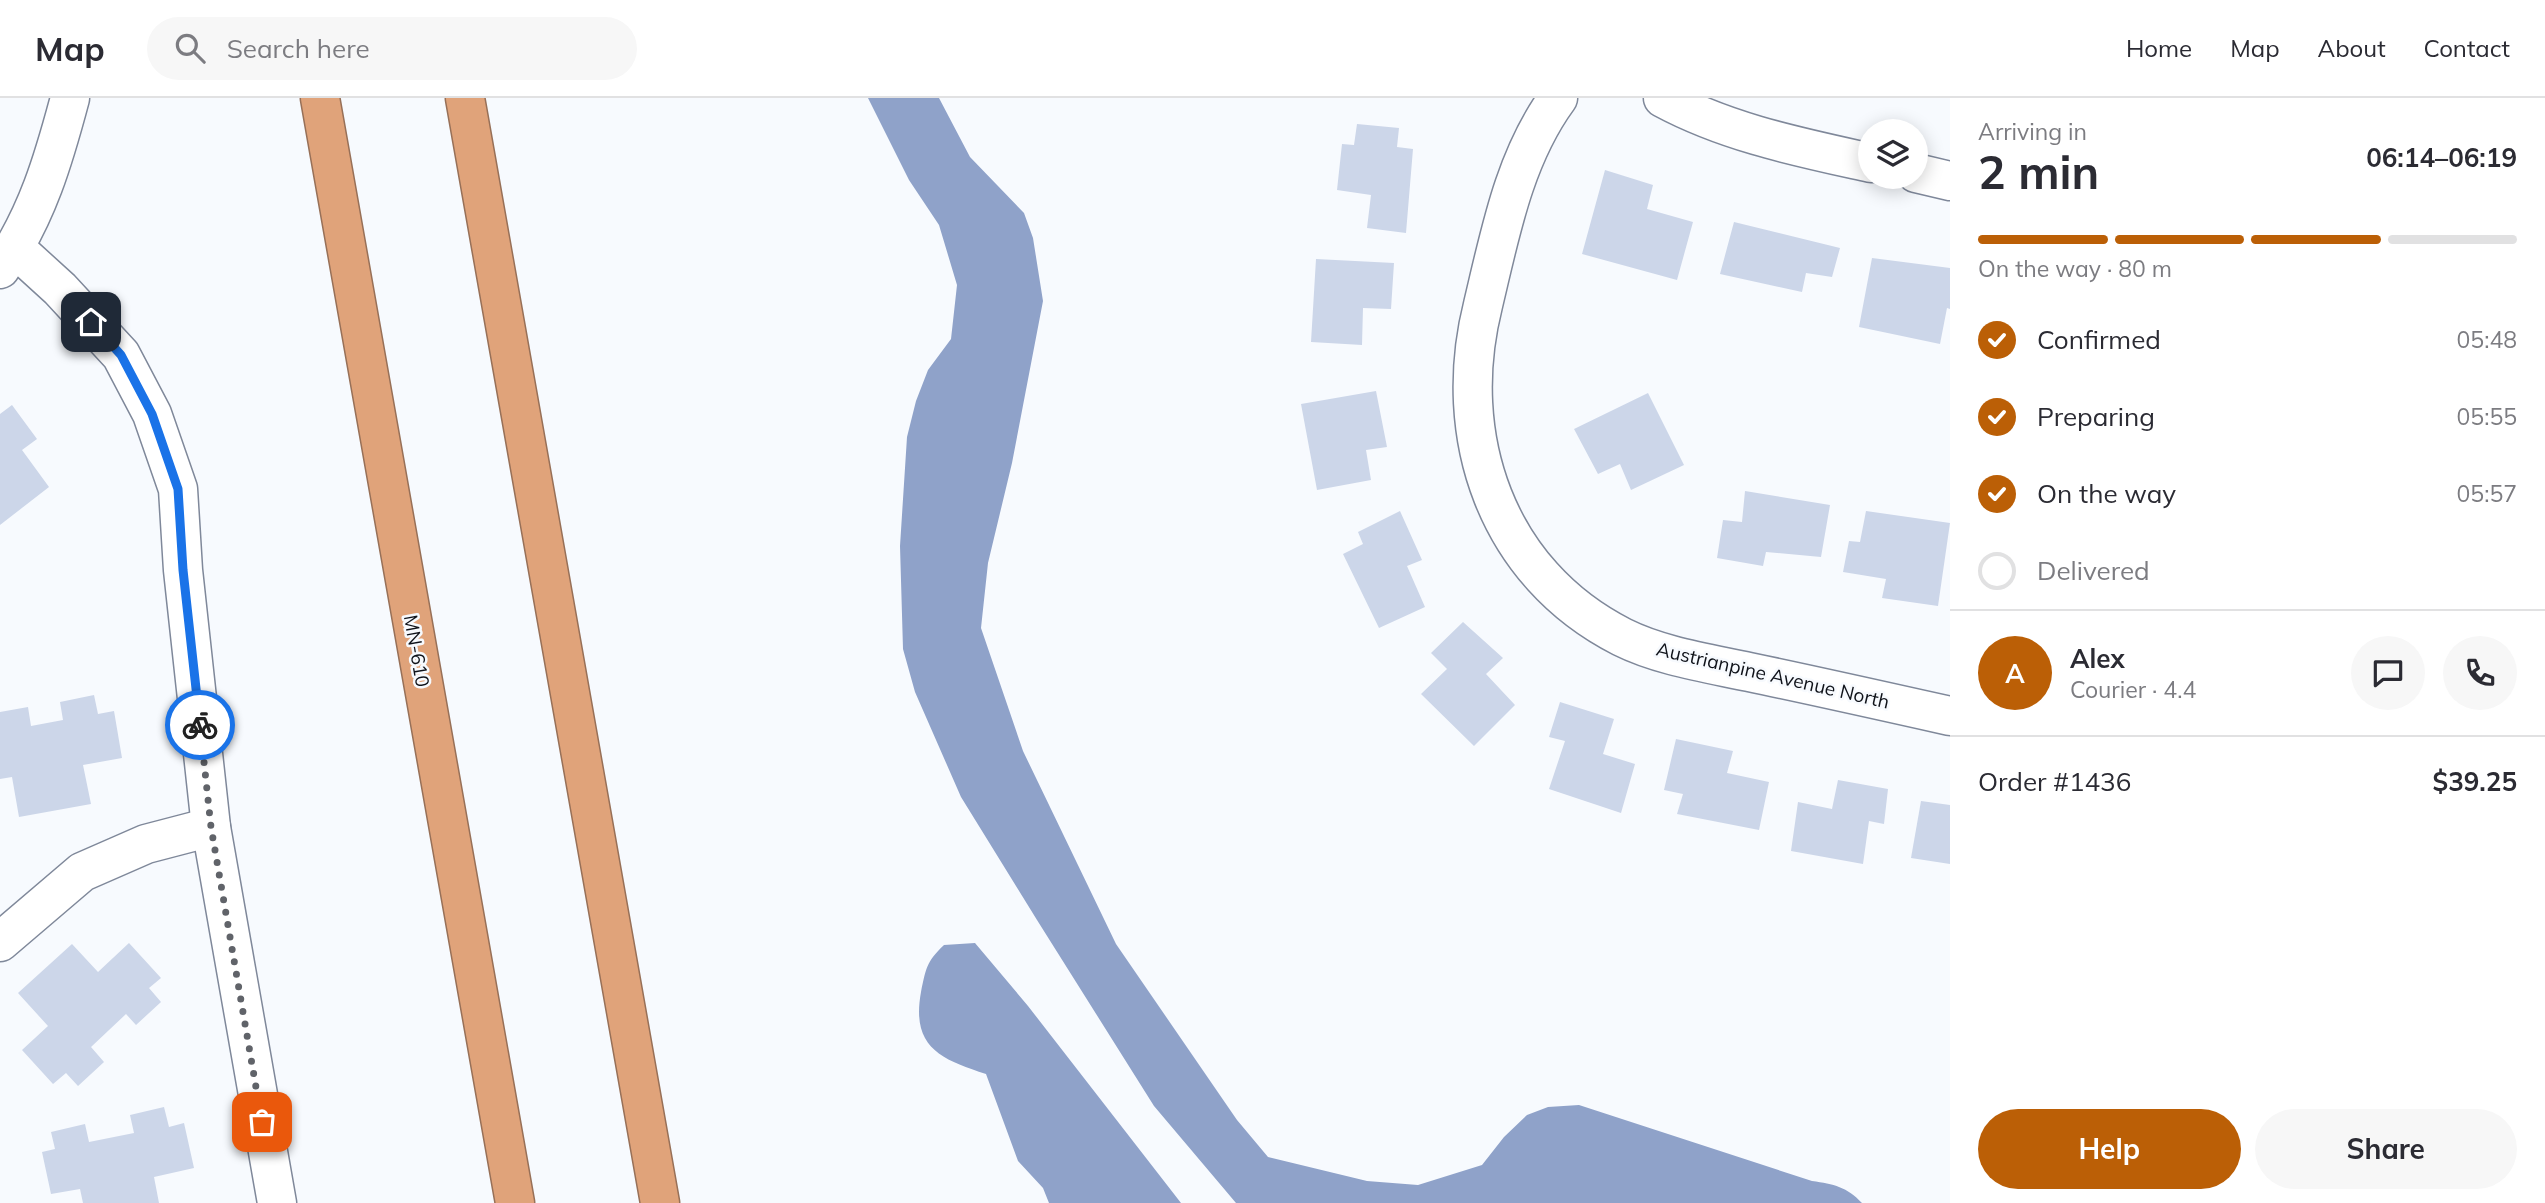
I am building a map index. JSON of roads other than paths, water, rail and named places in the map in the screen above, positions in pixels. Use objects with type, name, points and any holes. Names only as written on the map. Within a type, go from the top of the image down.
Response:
[{"type":"highway","name":"MN-610","points":[[320,98],[515,1203]]},
{"type":"highway","points":[[465,98],[660,1203]]},
{"type":"street","points":[[70,98],[49,175],[7,258],[60,289],[121,355],[152,414],[178,489],[183,570],[211,827],[276,1203]]},
{"type":"street","name":"Austrianpine Avenue North","points":[[1558,98],[1518,171],[1475,334],[1471,394],[1477,453],[1494,500],[1529,562],[1573,605],[1622,637],[1680,657],[1950,716]]},
{"type":"street","points":[[1663,98],[1702,119],[1774,141],[1858,160]]},
{"type":"street","points":[[1928,176],[1950,181]]},
{"type":"street","points":[[0,942],[82,872],[146,844],[211,827]]},
{"type":"water","points":[[868,98],[939,98],[970,157],[1024,213],[1033,238],[1043,301],[1012,463],[988,563],[981,628],[1023,751],[1116,944],[1237,1120],[1268,1157],[1367,1181],[1418,1185],[1482,1165],[1504,1137],[1527,1115],[1548,1107],[1579,1105],[1812,1181],[1840,1187],[1862,1203],[1236,1203],[1154,1106],[1037,920],[961,797],[915,692],[903,649],[900,546],[907,437],[916,401],[928,370],[951,339],[957,285],[939,225],[909,180]]},
{"type":"water","points":[[975,943],[1028,1006],[1181,1203],[1049,1203],[1043,1188],[1018,1161],[986,1074],[955,1063],[932,1048],[920,1026],[921,992],[930,961],[944,945]]}]
